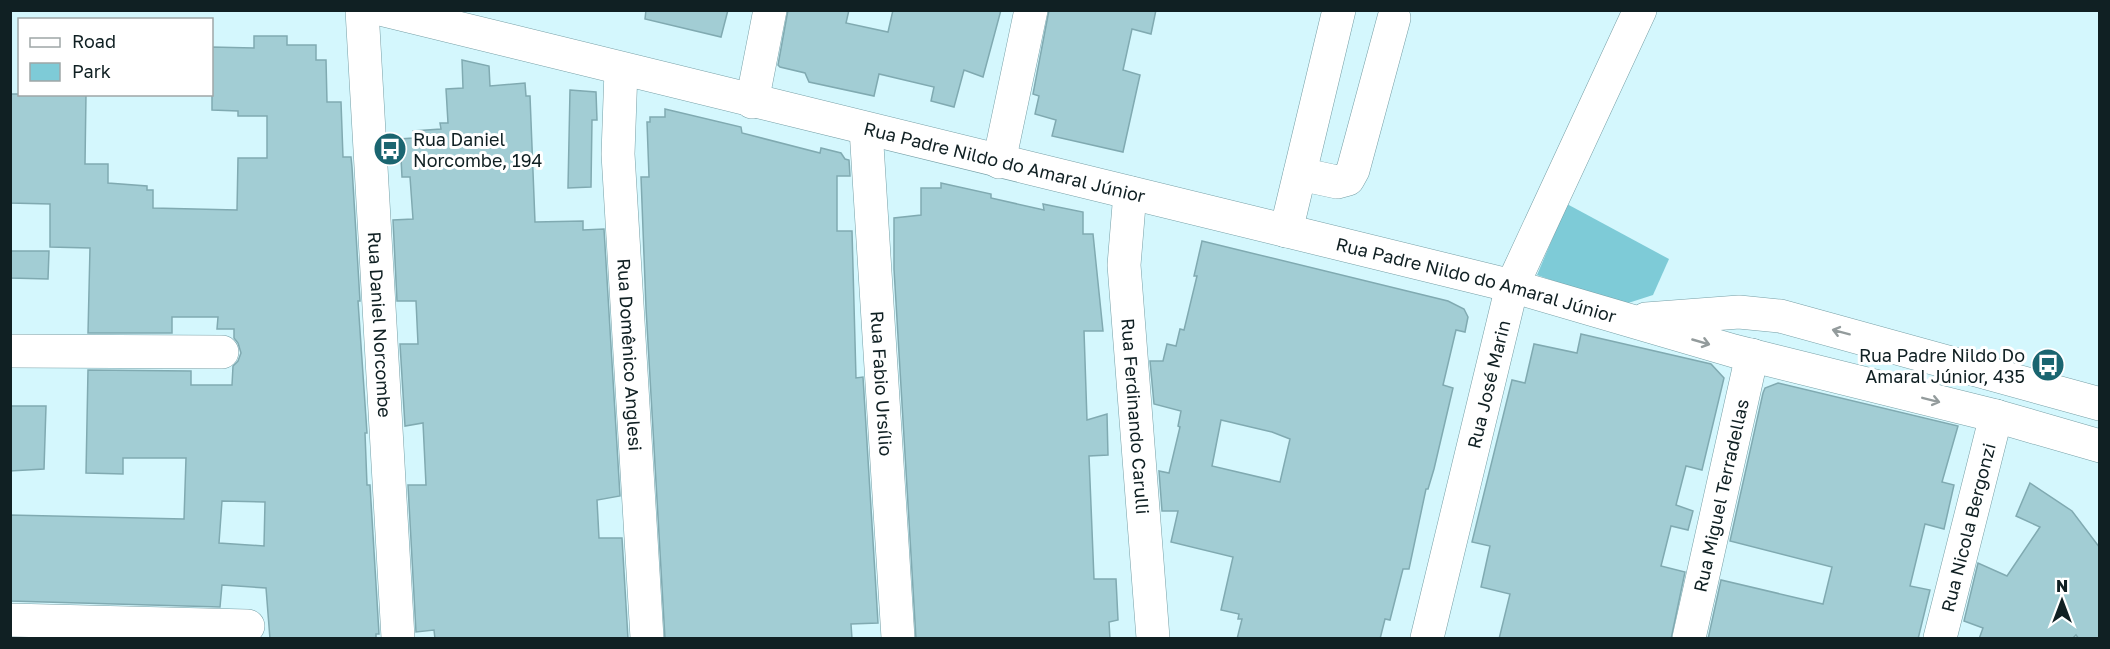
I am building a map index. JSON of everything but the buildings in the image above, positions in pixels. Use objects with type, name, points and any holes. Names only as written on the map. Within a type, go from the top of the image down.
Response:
[{"type":"street","name":"Rua Daniel Norcombe","points":[[362,10],[398,639]]},
{"type":"street","name":"Rua Padre Nildo do Amaral Júnior","points":[[384,10],[621,70],[1512,286],[1625,321],[1996,416],[2096,448],[2100,406],[1780,316],[1739,312],[1625,321]]},
{"type":"street","points":[[752,102],[770,10]]},
{"type":"street","points":[[999,162],[1031,10]]},
{"type":"street","points":[[1286,231],[1339,10]]},
{"type":"street","name":"Rua José Marin","points":[[1427,639],[1512,286],[1640,10]]},
{"type":"street","points":[[1300,174],[1336,182],[1348,179],[1353,170],[1394,18]]},
{"type":"street","name":"Rua Domênico Anglesi","points":[[621,70],[618,154],[647,639]]},
{"type":"street","name":"Rua Fabio Ursílio","points":[[866,129],[898,639]]},
{"type":"street","name":"Rua Ferdinando Carulli","points":[[1130,193],[1124,265],[1153,639]]},
{"type":"street","points":[[10,351],[222,352]]},
{"type":"street","name":"Rua Miguel Terradellas","points":[[1689,639],[1752,355]]},
{"type":"street","name":"Rua Nicola Bergonzi","points":[[1940,639],[1996,416]]},
{"type":"street","points":[[10,620],[248,626]]},
{"type":"green space","points":[[1567,204],[1669,259],[1653,295],[1622,305],[1537,275]]},
{"type":"place","name":"Rua Daniel Norcombe, 194","points":[[390,149]]},
{"type":"place","name":"Rua Padre Nildo Do Amaral Júnior, 435","points":[[2048,365]]}]
